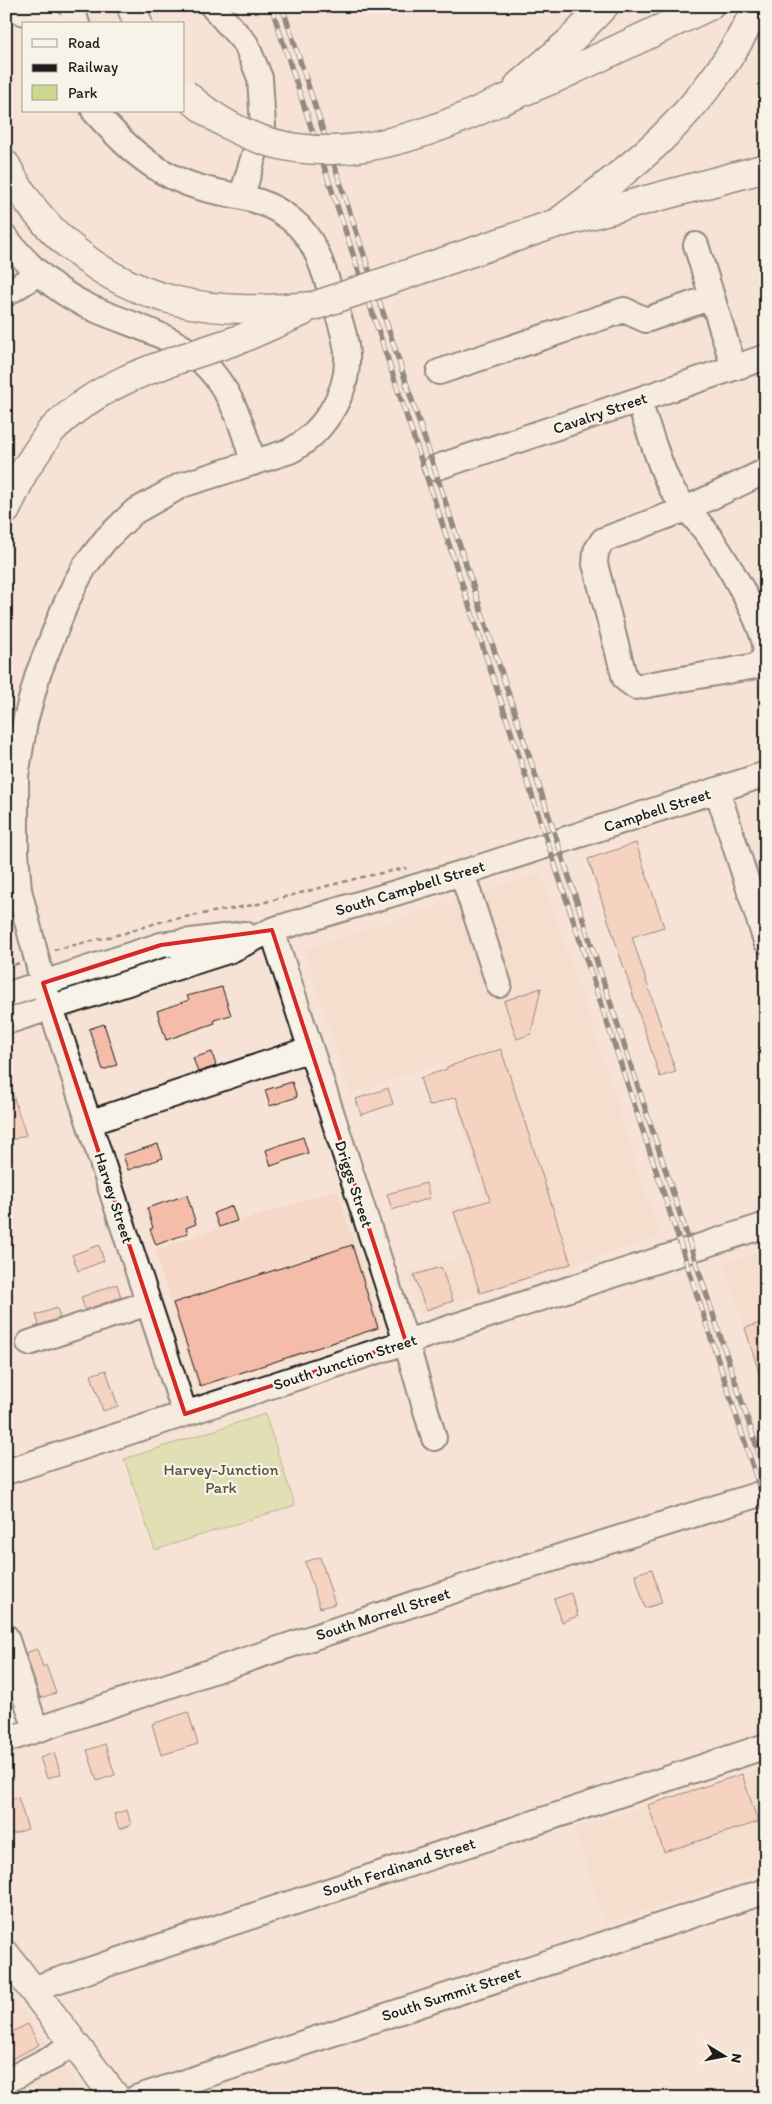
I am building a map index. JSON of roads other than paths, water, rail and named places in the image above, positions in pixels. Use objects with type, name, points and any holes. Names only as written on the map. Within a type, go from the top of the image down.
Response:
[{"type":"main road","points":[[131,6],[137,22]]},
{"type":"main road","points":[[491,105],[544,64],[604,6]]},
{"type":"main road","points":[[185,94],[213,116],[252,137],[285,146],[323,150],[357,149],[396,142],[438,129],[537,87],[709,6]]},
{"type":"main road","points":[[557,223],[639,159],[680,120],[737,44],[757,6]]},
{"type":"main road","points":[[6,165],[28,202],[57,235],[77,253],[126,283],[164,298],[223,308],[268,309],[314,306]]},
{"type":"main road","points":[[6,510],[24,472],[50,432],[78,407],[110,386],[148,370],[259,332],[314,306],[557,223],[766,168]]},
{"type":"main road","points":[[6,1955],[116,2098]]},
{"type":"street","points":[[9,6],[16,11],[45,18],[50,22]]},
{"type":"street","points":[[47,6],[52,22]]},
{"type":"street","points":[[71,6],[76,22]]},
{"type":"street","points":[[212,6],[246,44],[260,78],[263,126],[242,195]]},
{"type":"street","name":"Harvey Street","points":[[95,112],[138,156],[164,173],[206,189],[242,195],[258,200],[282,213],[298,226],[313,244],[326,276],[345,339],[347,354],[347,368],[338,400],[321,426],[308,440],[290,452],[182,485],[150,502],[120,524],[106,539],[85,566],[64,608],[38,674],[19,752],[11,853],[18,890],[43,983],[185,1414]]},
{"type":"street","points":[[107,112],[116,135]]},
{"type":"street","points":[[6,238],[15,250],[61,291],[79,302],[155,332],[173,341],[200,360],[220,383],[239,414],[253,463]]},
{"type":"street","points":[[696,245],[734,368]]},
{"type":"street","points":[[6,294],[39,273]]},
{"type":"street","points":[[439,372],[624,310],[646,320],[712,298]]},
{"type":"street","name":"Cavalry Street","points":[[435,468],[766,357]]},
{"type":"street","points":[[638,400],[670,486],[686,509],[724,556],[757,622],[764,641],[765,654],[756,666],[636,687],[626,679],[595,564],[596,551],[603,540],[686,509],[766,472]]},
{"type":"street","name":"Campbell Street","points":[[548,845],[766,774]]},
{"type":"street","points":[[717,790],[760,902],[766,941]]},
{"type":"street","name":"South Campbell Street","points":[[6,995],[161,945],[272,930],[548,845]]},
{"type":"street","points":[[462,873],[499,985]]},
{"type":"street","name":"South Campbell Street","points":[[6,1022],[231,950],[272,930]]},
{"type":"street","name":"Driggs Street","points":[[272,930],[406,1342],[434,1438]]},
{"type":"street","points":[[89,1123],[310,1049]]},
{"type":"street","name":"South Junction Street","points":[[6,1472],[766,1225]]},
{"type":"street","points":[[29,1343],[148,1303]]},
{"type":"street","name":"South Morrell Street","points":[[6,1740],[476,1583],[763,1492]]},
{"type":"street","points":[[6,1637],[36,1730]]},
{"type":"street","name":"South Ferdinand Street","points":[[32,1989],[766,1746]]},
{"type":"street","name":"South Summit Street","points":[[136,2098],[766,1891]]},
{"type":"street","points":[[6,2081],[56,2056],[73,2042]]},
{"type":"railway","points":[[271,6],[766,1507]]},
{"type":"railway","points":[[282,6],[766,1475]]},
{"type":"park label","name":"Harvey-Junction Park","points":[[221,1478]]}]
